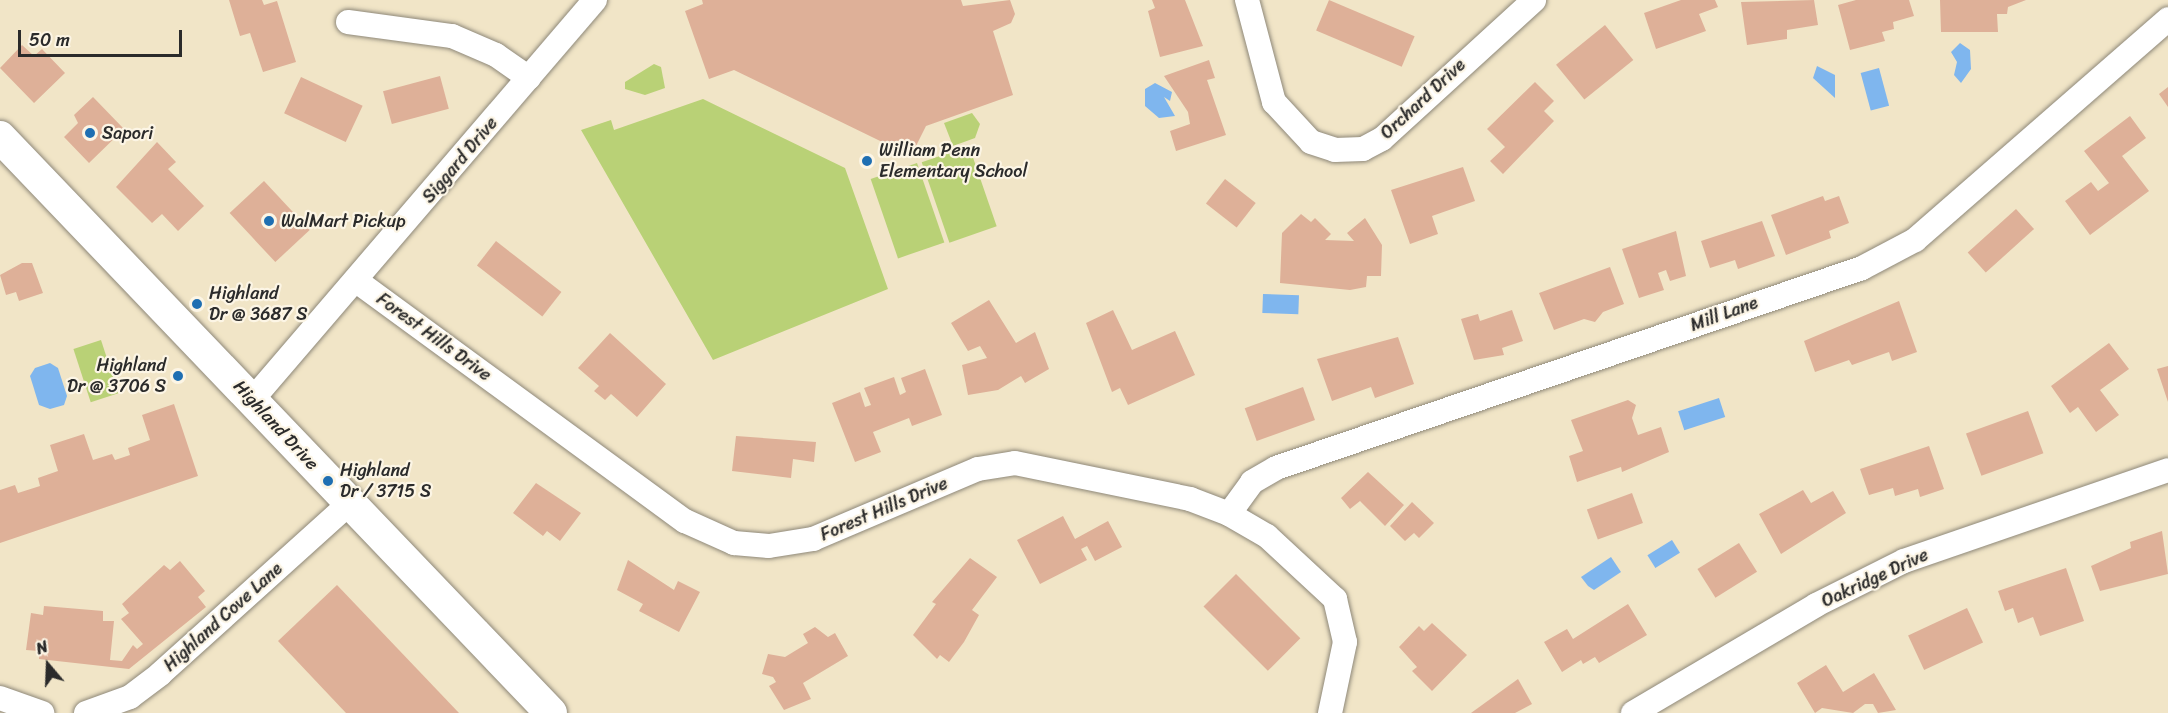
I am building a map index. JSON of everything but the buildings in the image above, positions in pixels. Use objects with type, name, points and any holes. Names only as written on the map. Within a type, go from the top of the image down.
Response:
[{"type":"main road","name":"Highland Drive","points":[[0,137],[551,713]]},
{"type":"street","name":"Siggard Drive","points":[[252,400],[358,282],[595,0]]},
{"type":"street","name":"Orchard Drive","points":[[1247,0],[1274,102],[1311,142],[1335,150],[1364,149],[1382,139],[1534,0]]},
{"type":"street","name":"Mill Lane","points":[[1229,514],[1252,482],[1276,468],[1862,268],[1916,240],[2168,19]]},
{"type":"street","points":[[348,22],[452,36],[496,54],[529,78]]},
{"type":"street","name":"Forest Hills Drive","points":[[358,282],[686,521],[734,543],[770,546],[813,539],[978,469],[1016,462],[1190,499],[1229,514],[1267,536],[1335,599],[1345,642],[1330,713]]},
{"type":"street","name":"Oakridge Drive","points":[[1641,711],[1904,561],[2168,470]]},
{"type":"street","name":"Highland Cove Lane","points":[[86,713],[130,697],[160,674],[350,503]]},
{"type":"street","points":[[0,698],[42,713]]},
{"type":"green space","points":[[654,64],[661,67],[665,88],[645,95],[625,89],[625,82]]},
{"type":"green space","points":[[703,99],[845,168],[888,289],[713,360],[581,130],[611,120],[614,130]]},
{"type":"green space","points":[[972,113],[980,124],[975,138],[953,146],[944,123]]},
{"type":"green space","points":[[969,146],[997,226],[949,243],[922,162]]},
{"type":"green space","points":[[917,163],[944,242],[898,258],[871,179]]},
{"type":"green space","points":[[101,340],[118,393],[91,402],[73,349]]},
{"type":"water","points":[[1960,43],[1970,50],[1971,69],[1961,83],[1954,75],[1957,62],[1951,52]]},
{"type":"water","points":[[1817,66],[1835,75],[1835,98],[1813,78]]},
{"type":"water","points":[[1879,68],[1889,106],[1871,111],[1861,73]]},
{"type":"water","points":[[1155,83],[1172,92],[1170,101],[1164,97],[1175,116],[1159,118],[1145,106],[1145,89]]},
{"type":"water","points":[[1263,294],[1299,295],[1298,314],[1262,313]]},
{"type":"water","points":[[50,363],[58,368],[67,396],[64,405],[50,409],[39,405],[30,376],[35,368]]},
{"type":"water","points":[[1719,398],[1725,417],[1684,430],[1678,411]]},
{"type":"water","points":[[1672,540],[1680,553],[1655,568],[1647,555]]},
{"type":"water","points":[[1611,557],[1621,572],[1594,590],[1581,577]]},
{"type":"place","name":"Sapori","points":[[90,133]]},
{"type":"place","name":"William Penn Elementary School","points":[[867,161]]},
{"type":"place","name":"WalMart Pickup","points":[[269,221]]},
{"type":"place","name":"Highland Dr @ 3687 S","points":[[197,304]]},
{"type":"place","name":"Highland Dr @ 3706 S","points":[[178,376]]},
{"type":"place","name":"Highland Dr / 3715 S","points":[[328,481]]}]
